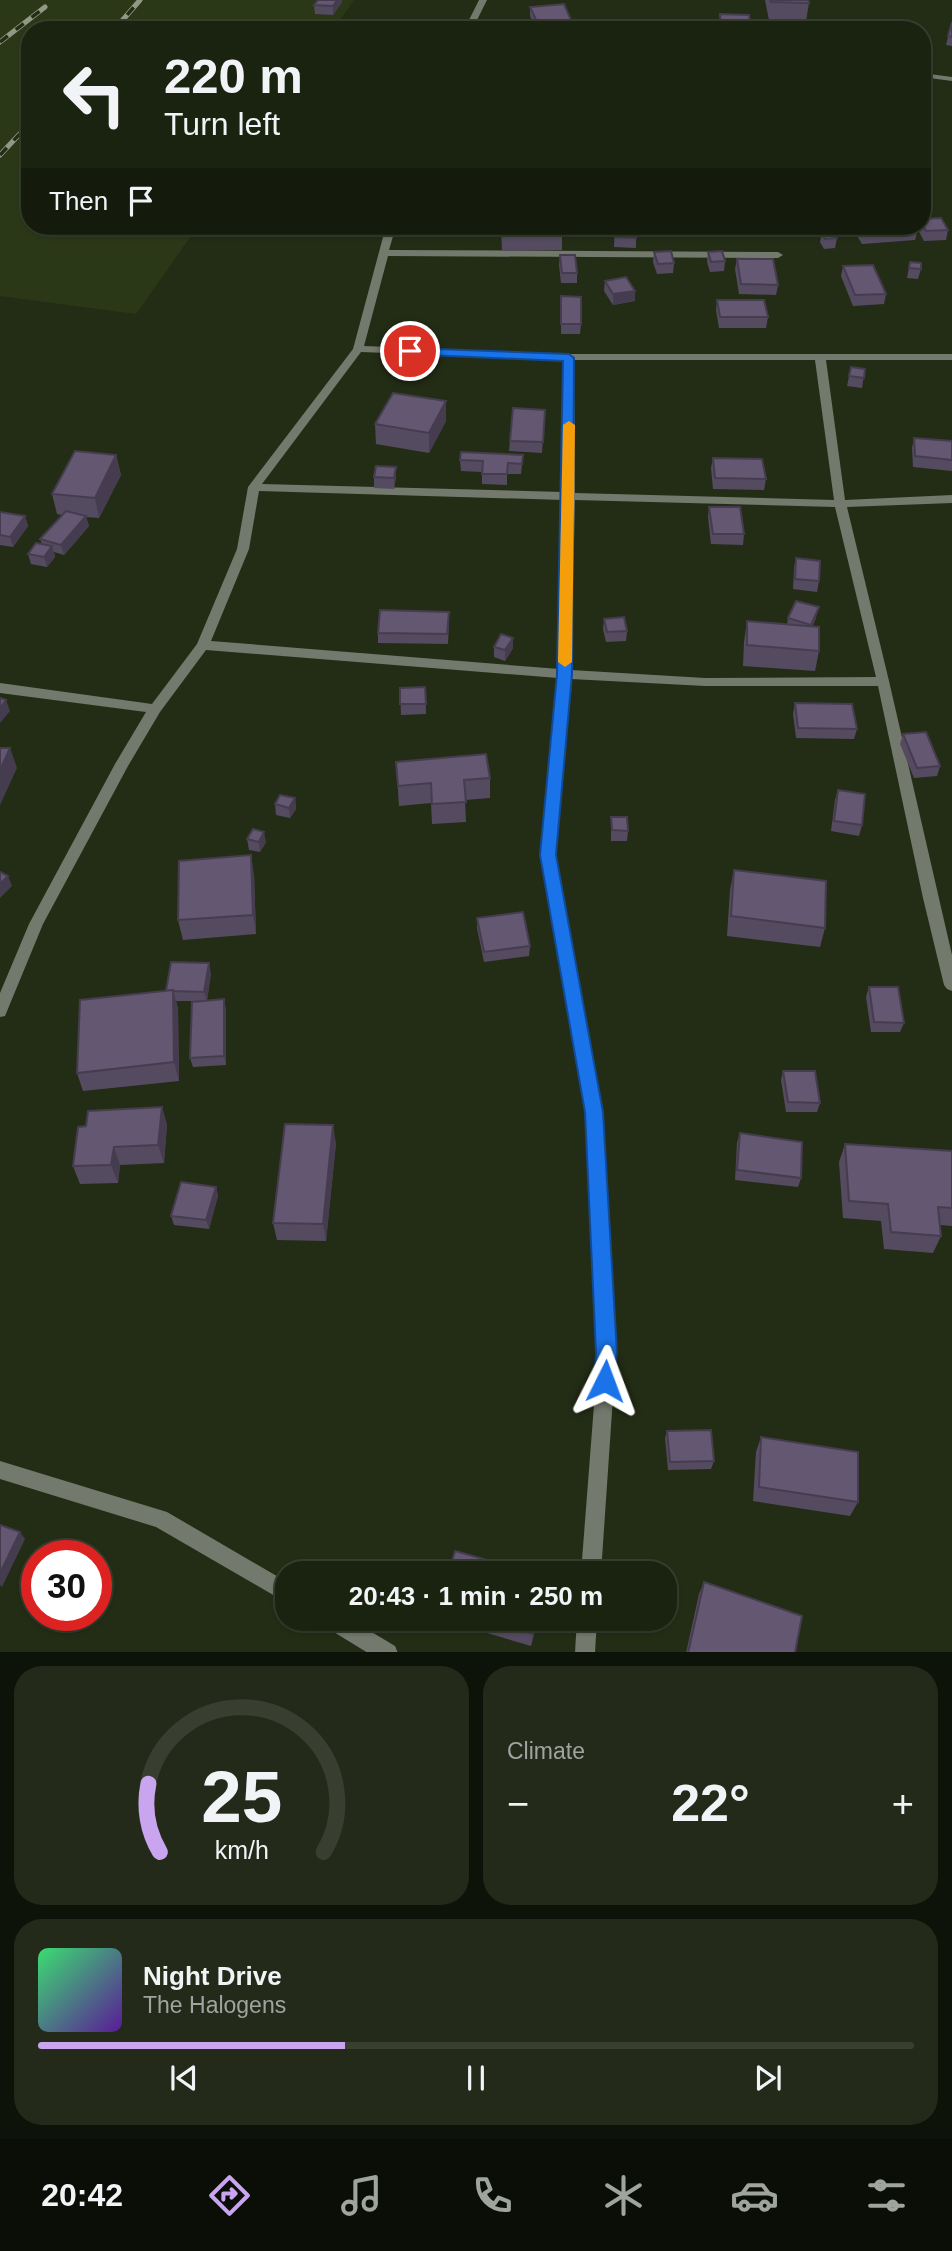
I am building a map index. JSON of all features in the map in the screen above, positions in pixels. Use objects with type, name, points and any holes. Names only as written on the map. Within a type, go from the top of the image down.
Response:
[{"type":"street","points":[[472,21],[483,0]]},
{"type":"street","points":[[931,76],[952,79]]},
{"type":"street","points":[[0,1011],[36,924],[121,764],[155,709],[203,645],[243,549],[254,487],[358,349],[388,235]]},
{"type":"street","points":[[383,253],[778,255]]},
{"type":"street","points":[[358,349],[569,358],[952,357]]},
{"type":"street","points":[[820,357],[840,504],[952,985]]},
{"type":"street","points":[[569,358],[565,674],[548,855],[594,1112],[607,1353],[591,1561]]},
{"type":"street","points":[[254,487],[840,504],[952,499]]},
{"type":"street","points":[[203,645],[565,674],[705,682],[883,681]]},
{"type":"street","points":[[0,688],[155,709]]},
{"type":"street","points":[[0,1470],[160,1519],[275,1586]]},
{"type":"street","points":[[351,1631],[386,1652]]},
{"type":"street","points":[[585,1652],[586,1631]]},
{"type":"shaded area","points":[[0,0],[354,0],[339,21],[21,21],[21,235],[192,235],[136,314],[0,296]]},
{"type":"building","points":[[318,0],[337,0],[333,6],[314,5]]},
{"type":"building","points":[[770,0],[808,0],[809,3],[771,2]]},
{"type":"building","points":[[564,4],[571,20],[537,21],[530,7]]},
{"type":"building","points":[[720,14],[749,15],[750,21],[721,21]]},
{"type":"building","points":[[941,218],[948,230],[931,231],[931,219]]},
{"type":"building","points":[[615,235],[636,235],[636,238]]},
{"type":"building","points":[[823,235],[835,235],[837,238],[825,239]]},
{"type":"building","points":[[671,251],[674,263],[658,264],[654,252]]},
{"type":"building","points":[[722,251],[725,261],[711,262],[708,252]]},
{"type":"building","points":[[560,255],[575,255],[577,273],[562,273]]},
{"type":"building","points":[[737,259],[773,259],[778,285],[741,284]]},
{"type":"building","points":[[910,262],[921,263],[921,269],[909,268]]},
{"type":"building","points":[[873,265],[886,294],[855,295],[843,266]]},
{"type":"building","points":[[626,277],[635,291],[613,294],[605,281]]},
{"type":"building","points":[[561,296],[581,297],[581,324],[561,324]]},
{"type":"building","points":[[717,300],[764,300],[768,317],[720,317]]},
{"type":"building","points":[[851,367],[865,369],[864,378],[849,376]]},
{"type":"building","points":[[393,393],[446,401],[429,433],[375,424]]},
{"type":"building","points":[[513,408],[545,410],[543,442],[510,441]]},
{"type":"building","points":[[914,438],[952,441],[952,460],[915,456]]},
{"type":"building","points":[[75,451],[116,455],[95,498],[52,494]]},
{"type":"building","points":[[461,452],[523,455],[522,464],[508,463],[507,474],[482,474],[483,461],[460,460]]},
{"type":"building","points":[[713,458],[762,459],[766,479],[715,478]]},
{"type":"building","points":[[376,466],[396,467],[394,478],[374,477]]},
{"type":"building","points":[[709,507],[740,507],[744,534],[713,534]]},
{"type":"building","points":[[66,511],[86,516],[61,545],[40,539]]},
{"type":"building","points":[[0,512],[25,516],[10,537],[0,535]]},
{"type":"building","points":[[36,543],[52,546],[44,557],[28,554]]},
{"type":"building","points":[[796,558],[820,561],[819,581],[795,579]]},
{"type":"building","points":[[796,601],[819,607],[811,625],[788,618]]},
{"type":"building","points":[[380,610],[449,612],[447,634],[378,633]]},
{"type":"building","points":[[624,617],[627,631],[607,632],[604,619]]},
{"type":"building","points":[[747,621],[819,627],[819,651],[747,645]]},
{"type":"building","points":[[501,634],[513,638],[505,650],[494,647]]},
{"type":"building","points":[[425,687],[426,704],[400,704],[400,688]]},
{"type":"building","points":[[795,703],[852,704],[857,729],[798,728]]},
{"type":"building","points":[[926,732],[940,766],[917,768],[903,734]]},
{"type":"building","points":[[0,748],[10,748],[0,770]]},
{"type":"building","points":[[486,754],[490,778],[464,780],[466,802],[432,804],[431,783],[398,786],[396,762]]},
{"type":"building","points":[[838,790],[865,794],[862,825],[834,821]]},
{"type":"building","points":[[280,795],[295,798],[289,808],[275,804]]},
{"type":"building","points":[[611,817],[627,817],[628,831],[612,830]]},
{"type":"building","points":[[253,829],[264,832],[259,842],[247,839]]},
{"type":"building","points":[[251,855],[253,915],[178,920],[179,861]]},
{"type":"building","points":[[734,870],[826,881],[825,928],[731,916]]},
{"type":"building","points":[[0,872],[8,876],[0,884]]},
{"type":"building","points":[[523,912],[530,946],[484,952],[477,918]]},
{"type":"building","points":[[171,962],[209,963],[204,992],[166,991]]},
{"type":"building","points":[[869,987],[898,987],[904,1023],[874,1022]]},
{"type":"building","points":[[173,990],[174,1062],[77,1073],[80,1000]]},
{"type":"building","points":[[224,999],[224,1056],[190,1058],[192,1002]]},
{"type":"building","points":[[783,1071],[815,1071],[820,1103],[788,1102]]},
{"type":"building","points":[[162,1107],[158,1145],[114,1147],[111,1165],[73,1166],[78,1127],[86,1126],[88,1111]]},
{"type":"building","points":[[285,1124],[333,1125],[323,1224],[273,1223]]},
{"type":"building","points":[[740,1133],[802,1142],[801,1178],[737,1170]]},
{"type":"building","points":[[845,1144],[952,1151],[952,1208],[938,1207],[941,1236],[891,1232],[888,1204],[849,1201]]},
{"type":"building","points":[[181,1182],[216,1187],[206,1220],[171,1216]]},
{"type":"building","points":[[711,1430],[714,1461],[670,1462],[667,1431]]},
{"type":"building","points":[[761,1437],[858,1452],[858,1502],[759,1487]]},
{"type":"building","points":[[0,1525],[20,1532],[0,1573]]},
{"type":"building","points":[[455,1551],[490,1561],[452,1561]]},
{"type":"building","points":[[704,1582],[802,1616],[795,1652],[688,1652]]},
{"type":"railway","points":[[122,21],[140,0]]},
{"type":"railway","points":[[27,21],[45,7]]},
{"type":"railway","points":[[0,42],[21,26]]},
{"type":"railway","points":[[0,155],[21,133]]},
{"type":"slow traffic","points":[[565,662],[569,425]]},
{"type":"route","points":[[410,351],[569,358],[565,674],[548,855],[594,1112],[607,1353],[605,1381]]}]
